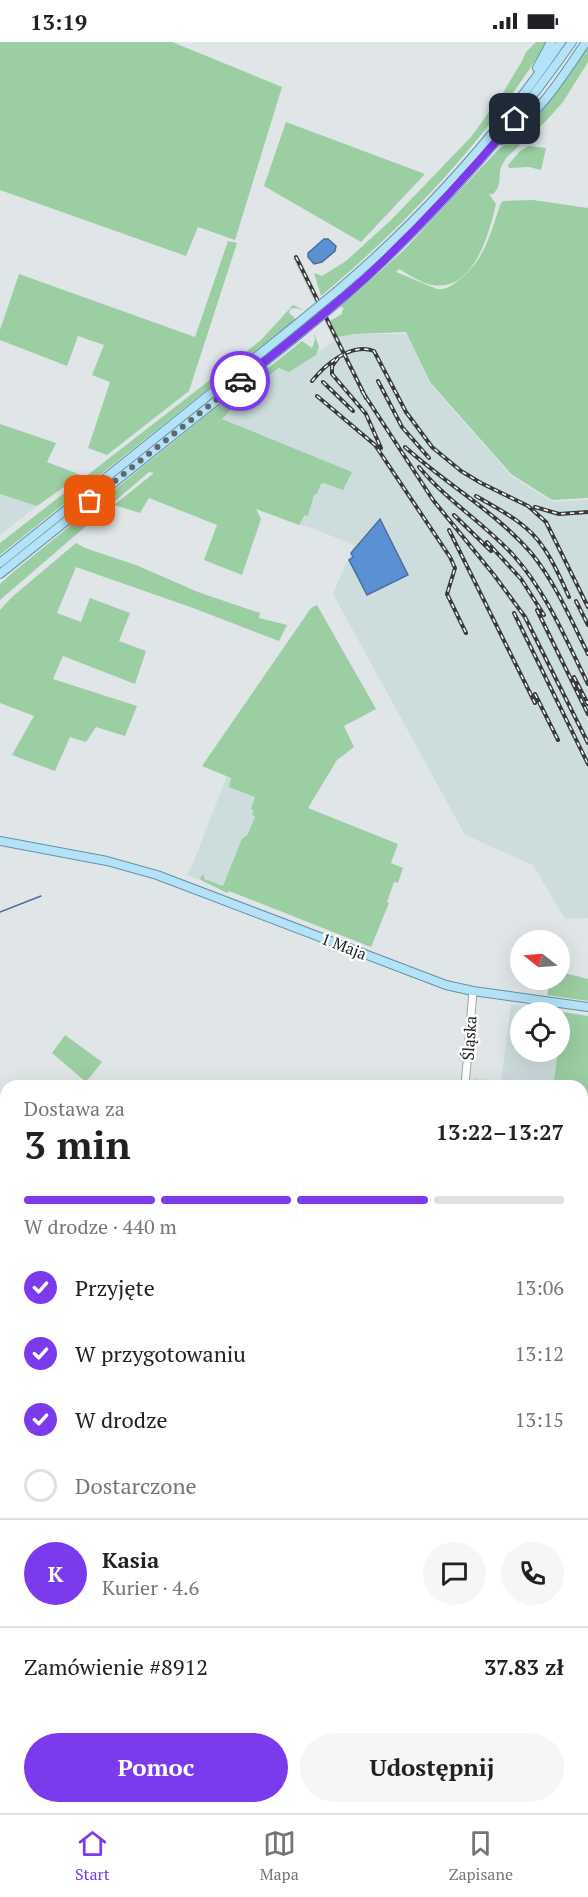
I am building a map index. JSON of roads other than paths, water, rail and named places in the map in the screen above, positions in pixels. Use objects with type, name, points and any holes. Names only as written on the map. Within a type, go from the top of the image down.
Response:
[{"type":"main road","points":[[524,93],[551,42]]},
{"type":"main road","points":[[0,563],[337,291],[425,208],[474,154],[524,93],[561,42]]},
{"type":"main road","points":[[0,574],[338,302],[425,220],[493,145],[572,42]]},
{"type":"main road","points":[[493,145],[516,130],[538,110],[586,42]]},
{"type":"main road","name":"1 Maja","points":[[0,841],[107,861],[157,875],[429,979],[473,991],[588,1007]]},
{"type":"street","name":"Śląska","points":[[466,1080],[473,991]]},
{"type":"water","points":[[324,239],[328,239],[336,246],[335,251],[322,262],[314,264],[308,257],[308,253]]},
{"type":"water","points":[[380,519],[408,575],[367,595],[349,560],[353,557],[351,553]]},
{"type":"waterway","points":[[0,912],[41,896]]},
{"type":"railway","points":[[296,257],[366,398]]},
{"type":"railway","points":[[312,381],[331,362],[348,352],[365,349],[374,351],[406,412],[432,447],[461,471],[528,506],[546,522],[588,607]]},
{"type":"railway","points":[[338,358],[332,366],[332,374],[366,414],[381,448]]},
{"type":"railway","points":[[378,381],[402,427],[429,458]]},
{"type":"railway","points":[[323,382],[353,411]]},
{"type":"railway","points":[[362,391],[433,500],[525,617],[588,743]]},
{"type":"railway","points":[[317,396],[375,445],[450,557],[455,568],[447,594],[466,633]]},
{"type":"railway","points":[[405,447],[487,511],[532,554],[556,590],[588,654]]},
{"type":"railway","points":[[419,467],[442,491],[503,544],[526,570],[555,617],[588,684]]},
{"type":"railway","points":[[476,496],[501,510],[531,532],[551,560],[569,597]]},
{"type":"railway","points":[[535,507],[559,514],[588,512]]},
{"type":"railway","points":[[454,515],[491,551]]},
{"type":"railway","points":[[449,530],[535,703]]},
{"type":"railway","points":[[487,542],[521,579],[544,615]]},
{"type":"railway","points":[[576,601],[588,625]]},
{"type":"railway","points":[[537,610],[588,714]]},
{"type":"railway","points":[[514,613],[588,764]]},
{"type":"railway","points":[[574,677],[588,704]]},
{"type":"railway","points":[[535,694],[558,740]]}]
